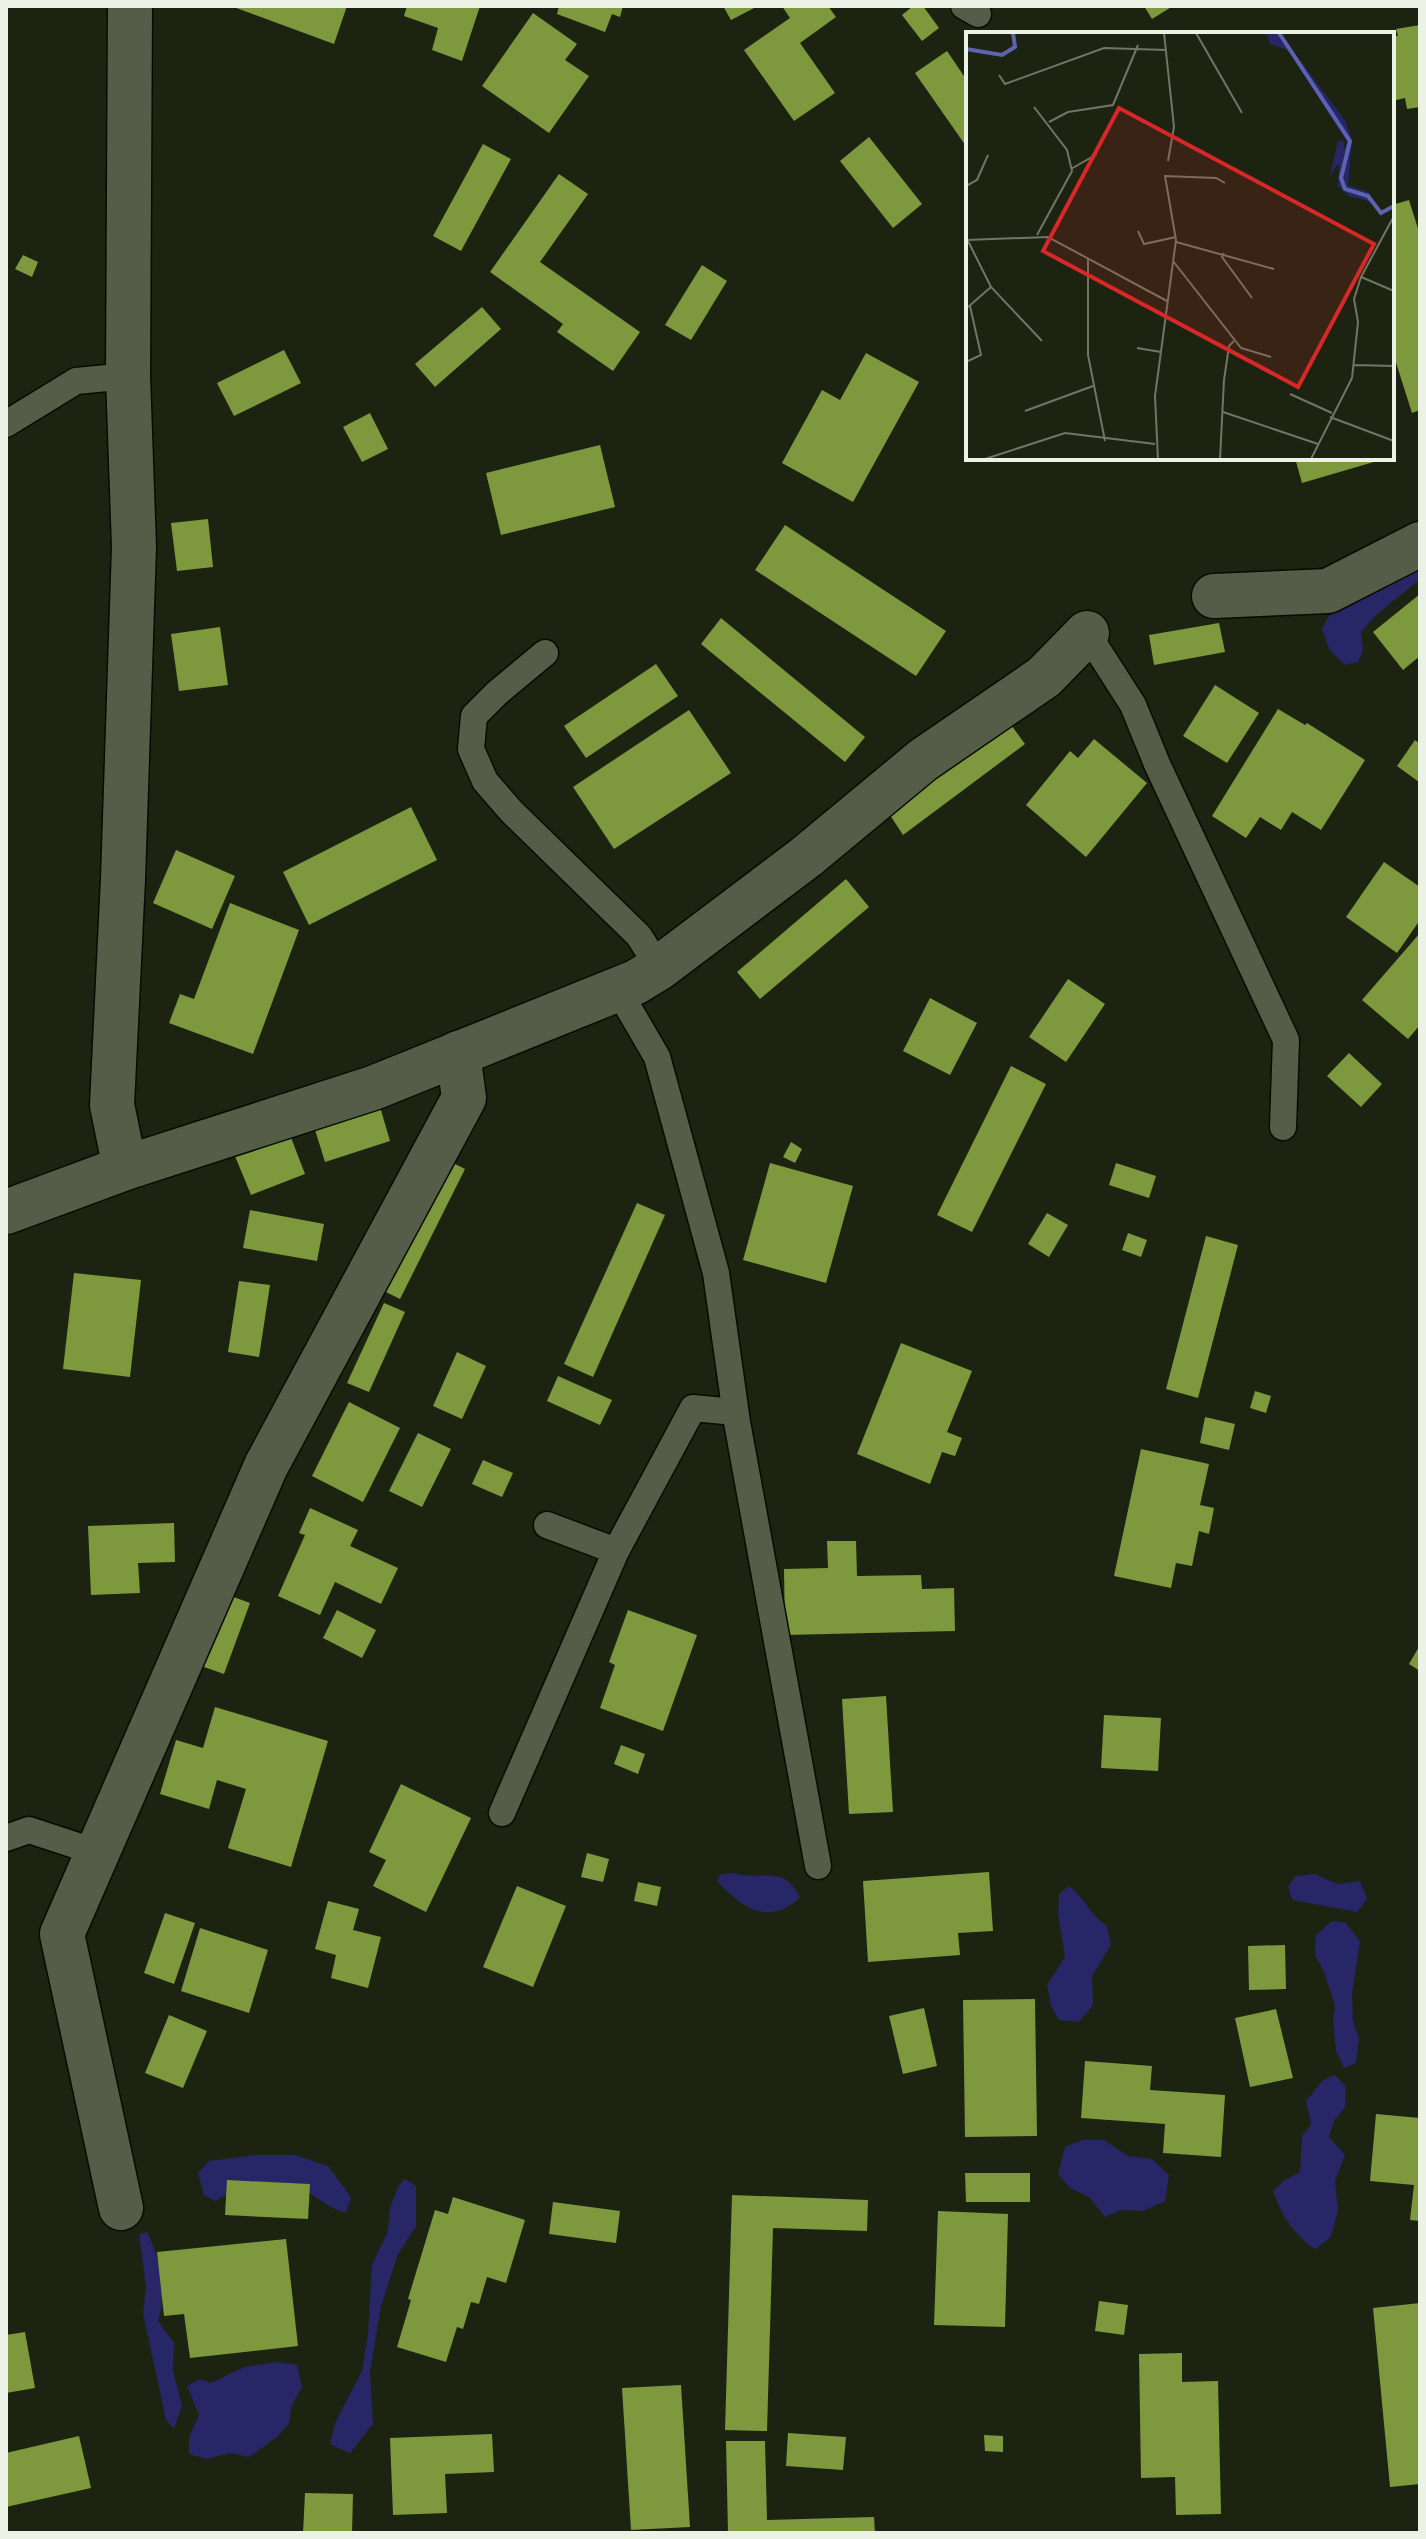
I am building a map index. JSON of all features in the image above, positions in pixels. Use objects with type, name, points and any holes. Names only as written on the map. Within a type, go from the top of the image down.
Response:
[{"type":"street","points":[[125,1168],[112,1105],[134,547],[128,376],[130,6]]},
{"type":"street","points":[[1214,596],[1328,591],[1420,544]]},
{"type":"street","points":[[6,1212],[125,1168],[373,1088],[618,990],[659,968],[806,857],[923,760],[1044,677],[1087,633]]},
{"type":"street","points":[[121,2208],[62,1934],[266,1466],[464,1098],[458,1053]]},
{"type":"lane","points":[[6,424],[76,381],[128,376]]},
{"type":"lane","points":[[1087,633],[1133,705],[1157,764],[1286,1040],[1283,1127]]},
{"type":"lane","points":[[545,653],[474,716],[471,749],[485,781],[511,811],[639,936],[659,968]]},
{"type":"lane","points":[[618,990],[657,1057],[716,1273],[735,1412],[818,1866]]},
{"type":"lane","points":[[502,1813],[616,1551],[693,1408],[735,1412]]},
{"type":"lane","points":[[547,1525],[616,1551]]},
{"type":"lane","points":[[6,1838],[29,1830],[96,1852]]},
{"type":"shaded area","points":[[1420,562],[1420,579],[1375,616],[1361,632],[1363,651],[1358,662],[1345,665],[1329,649],[1322,629],[1329,616]]},
{"type":"shaded area","points":[[720,1874],[779,1877],[786,1880],[800,1897],[778,1911],[756,1910],[736,1899],[717,1881]]},
{"type":"shaded area","points":[[1315,1874],[1337,1884],[1360,1881],[1367,1899],[1357,1912],[1292,1900],[1288,1886],[1296,1876]]},
{"type":"shaded area","points":[[1069,1886],[1107,1926],[1111,1945],[1092,1976],[1093,2005],[1079,2022],[1059,2020],[1051,2006],[1047,1985],[1065,1957],[1058,1913],[1059,1894]]},
{"type":"shaded area","points":[[1332,1921],[1345,1922],[1360,1941],[1352,1994],[1353,2021],[1359,2039],[1356,2063],[1344,2068],[1336,2051],[1335,2005],[1315,1955],[1316,1935]]},
{"type":"shaded area","points":[[1335,2075],[1346,2087],[1345,2107],[1334,2121],[1329,2137],[1345,2155],[1335,2181],[1338,2210],[1331,2237],[1315,2249],[1289,2224],[1273,2191],[1300,2172],[1302,2136],[1311,2124],[1306,2101],[1323,2080]]},
{"type":"shaded area","points":[[1082,2140],[1104,2140],[1128,2156],[1152,2159],[1169,2175],[1165,2201],[1143,2211],[1120,2210],[1105,2217],[1089,2197],[1070,2188],[1058,2174],[1065,2147]]},
{"type":"shaded area","points":[[255,2155],[295,2155],[328,2166],[351,2197],[346,2213],[309,2193],[309,2184],[228,2180],[226,2195],[215,2201],[204,2195],[198,2173],[209,2161]]},
{"type":"shaded area","points":[[405,2179],[416,2186],[416,2226],[398,2254],[381,2306],[370,2372],[373,2424],[350,2453],[330,2444],[335,2423],[362,2371],[368,2334],[372,2265],[388,2231],[390,2207],[399,2185]]},
{"type":"shaded area","points":[[147,2232],[161,2276],[162,2299],[158,2321],[174,2343],[173,2371],[182,2406],[174,2429],[166,2420],[143,2313],[146,2287],[139,2234]]},
{"type":"shaded area","points":[[277,2362],[297,2365],[302,2387],[291,2407],[289,2423],[277,2437],[249,2457],[230,2453],[207,2459],[189,2454],[189,2437],[199,2415],[187,2386],[200,2379],[211,2383],[244,2367]]},
{"type":"building","points":[[231,6],[347,6],[334,44]]},
{"type":"building","points":[[407,6],[480,6],[462,61],[432,50],[438,28],[404,16]]},
{"type":"building","points":[[559,6],[623,6],[620,17],[612,14],[605,32],[557,14]]},
{"type":"building","points":[[723,6],[758,6],[731,20]]},
{"type":"building","points":[[782,6],[828,6],[836,17],[800,43],[835,93],[794,121],[744,50],[790,18]]},
{"type":"building","points":[[913,6],[923,6],[939,28],[922,41],[902,15]]},
{"type":"building","points":[[1144,6],[1173,6],[1152,19]]},
{"type":"building","points":[[533,13],[577,44],[565,60],[589,76],[549,133],[482,86]]},
{"type":"building","points":[[1420,25],[1420,107],[1407,109],[1405,98],[1394,101],[1396,29]]},
{"type":"building","points":[[947,51],[966,79],[966,146],[915,73]]},
{"type":"building","points":[[869,137],[922,204],[893,228],[840,161]]},
{"type":"building","points":[[483,144],[511,159],[461,251],[433,236]]},
{"type":"building","points":[[559,174],[588,194],[540,262],[640,332],[613,371],[557,332],[563,324],[490,272]]},
{"type":"building","points":[[1409,200],[1420,235],[1420,410],[1412,413],[1394,356],[1394,204]]},
{"type":"building","points":[[23,255],[38,262],[32,277],[15,269]]},
{"type":"building","points":[[702,265],[727,281],[691,340],[665,325]]},
{"type":"building","points":[[482,307],[501,329],[435,387],[415,364]]},
{"type":"building","points":[[284,350],[301,383],[234,416],[217,383]]},
{"type":"building","points":[[866,353],[919,382],[853,502],[782,463],[822,390],[840,400]]},
{"type":"building","points":[[370,413],[388,449],[362,462],[343,427]]},
{"type":"building","points":[[600,445],[615,507],[501,535],[486,473]]},
{"type":"building","points":[[1296,460],[1381,460],[1302,483]]},
{"type":"building","points":[[208,519],[213,567],[177,571],[171,523]]},
{"type":"building","points":[[785,525],[946,631],[916,676],[755,570]]},
{"type":"building","points":[[1420,594],[1420,656],[1403,670],[1373,632]]},
{"type":"building","points":[[721,618],[865,737],[845,762],[701,644]]},
{"type":"building","points":[[1219,623],[1225,652],[1154,665],[1149,635]]},
{"type":"building","points":[[220,627],[228,685],[179,691],[171,634]]},
{"type":"building","points":[[656,664],[678,696],[586,758],[564,726]]},
{"type":"building","points":[[1215,685],[1259,713],[1227,763],[1183,736]]},
{"type":"building","points":[[1278,709],[1305,725],[1307,723],[1365,760],[1321,830],[1292,812],[1281,830],[1260,817],[1246,838],[1212,816]]},
{"type":"building","points":[[689,710],[731,773],[614,849],[573,787]]},
{"type":"building","points":[[1009,722],[1025,744],[903,835],[888,812]]},
{"type":"building","points":[[1094,739],[1147,783],[1086,857],[1026,805],[1070,751],[1078,758]]},
{"type":"building","points":[[1415,740],[1420,744],[1419,782],[1397,766]]},
{"type":"building","points":[[411,807],[437,860],[309,925],[283,872]]},
{"type":"building","points":[[176,850],[235,876],[212,929],[153,903]]},
{"type":"building","points":[[1384,862],[1420,887],[1420,920],[1397,953],[1346,917]]},
{"type":"building","points":[[846,879],[869,907],[760,999],[737,972]]},
{"type":"building","points":[[230,903],[299,930],[253,1054],[169,1023],[180,994],[194,999]]},
{"type":"building","points":[[1420,933],[1420,1025],[1408,1039],[1362,1000]]},
{"type":"building","points":[[1068,979],[1105,1004],[1066,1062],[1029,1037]]},
{"type":"building","points":[[930,998],[977,1023],[950,1075],[903,1051]]},
{"type":"building","points":[[1349,1053],[1382,1084],[1361,1107],[1327,1076]]},
{"type":"building","points":[[1011,1066],[1046,1084],[972,1232],[937,1215]]},
{"type":"building","points":[[378,1100],[390,1141],[325,1162],[312,1120]]},
{"type":"building","points":[[290,1135],[305,1174],[251,1195],[235,1156]]},
{"type":"building","points":[[791,1142],[802,1149],[795,1163],[783,1157]]},
{"type":"building","points":[[447,1160],[465,1169],[400,1299],[382,1290]]},
{"type":"building","points":[[770,1163],[853,1186],[826,1283],[743,1260]]},
{"type":"building","points":[[1116,1163],[1156,1176],[1149,1198],[1109,1185]]},
{"type":"building","points":[[637,1203],[665,1215],[593,1377],[564,1364]]},
{"type":"building","points":[[250,1210],[324,1224],[317,1261],[243,1248]]},
{"type":"building","points":[[1047,1213],[1068,1225],[1049,1257],[1028,1244]]},
{"type":"building","points":[[1128,1233],[1147,1240],[1141,1257],[1122,1250]]},
{"type":"building","points":[[1206,1236],[1238,1245],[1198,1398],[1166,1389]]},
{"type":"building","points":[[74,1273],[141,1280],[130,1377],[63,1369]]},
{"type":"building","points":[[239,1281],[270,1285],[259,1357],[228,1352]]},
{"type":"building","points":[[384,1303],[405,1312],[369,1392],[347,1383]]},
{"type":"building","points":[[901,1343],[972,1371],[947,1432],[962,1438],[955,1456],[942,1452],[930,1484],[857,1454]]},
{"type":"building","points":[[457,1352],[486,1366],[462,1419],[433,1406]]},
{"type":"building","points":[[558,1376],[612,1400],[600,1425],[547,1401]]},
{"type":"building","points":[[1255,1391],[1271,1396],[1266,1413],[1250,1408]]},
{"type":"building","points":[[349,1402],[400,1428],[363,1502],[312,1476]]},
{"type":"building","points":[[1205,1417],[1235,1424],[1229,1450],[1200,1443]]},
{"type":"building","points":[[418,1433],[451,1449],[422,1507],[389,1491]]},
{"type":"building","points":[[1141,1449],[1209,1464],[1200,1505],[1214,1508],[1209,1534],[1199,1531],[1192,1566],[1176,1563],[1171,1588],[1114,1576]]},
{"type":"building","points":[[483,1460],[513,1473],[502,1497],[472,1484]]},
{"type":"building","points":[[310,1508],[358,1530],[350,1546],[398,1568],[381,1604],[335,1582],[320,1615],[278,1596],[305,1535],[299,1533]]},
{"type":"building","points":[[174,1523],[175,1562],[138,1563],[140,1593],[91,1595],[88,1526]]},
{"type":"building","points":[[827,1541],[856,1541],[857,1576],[921,1575],[922,1589],[954,1588],[955,1631],[785,1635],[784,1569],[828,1568]]},
{"type":"building","points":[[217,1591],[250,1603],[224,1674],[190,1662]]},
{"type":"building","points":[[337,1610],[376,1630],[362,1658],[323,1638]]},
{"type":"building","points":[[628,1610],[697,1635],[663,1731],[600,1708],[615,1665],[609,1662]]},
{"type":"building","points":[[1420,1645],[1420,1671],[1409,1664]]},
{"type":"building","points":[[886,1696],[893,1812],[849,1814],[842,1699]]},
{"type":"building","points":[[215,1707],[328,1741],[291,1867],[228,1848],[246,1789],[217,1780],[209,1809],[160,1794],[176,1740],[203,1748]]},
{"type":"building","points":[[1104,1715],[1161,1718],[1158,1771],[1101,1768]]},
{"type":"building","points":[[621,1745],[645,1754],[638,1774],[614,1764]]},
{"type":"building","points":[[401,1784],[471,1818],[426,1912],[373,1886],[386,1860],[369,1852]]},
{"type":"building","points":[[587,1853],[609,1859],[603,1882],[581,1877]]},
{"type":"building","points":[[989,1872],[993,1931],[958,1933],[960,1955],[868,1962],[863,1881]]},
{"type":"building","points":[[638,1882],[661,1887],[657,1906],[634,1901]]},
{"type":"building","points":[[517,1886],[566,1906],[533,1987],[483,1967]]},
{"type":"building","points":[[328,1901],[359,1909],[353,1930],[381,1937],[368,1988],[331,1978],[336,1955],[315,1949]]},
{"type":"building","points":[[165,1913],[195,1923],[174,1984],[144,1973]]},
{"type":"building","points":[[200,1928],[268,1950],[249,2013],[181,1991]]},
{"type":"building","points":[[1285,1945],[1286,1989],[1249,1990],[1248,1946]]},
{"type":"building","points":[[1035,1999],[1037,2136],[965,2137],[963,2000]]},
{"type":"building","points":[[924,2008],[937,2066],[903,2074],[889,2016]]},
{"type":"building","points":[[1276,2009],[1293,2078],[1250,2087],[1235,2018]]},
{"type":"building","points":[[169,2015],[207,2031],[183,2088],[145,2073]]},
{"type":"building","points":[[1085,2061],[1152,2066],[1150,2090],[1225,2095],[1221,2157],[1163,2153],[1165,2124],[1081,2118]]},
{"type":"building","points":[[1376,2114],[1420,2118],[1420,2221],[1410,2220],[1414,2185],[1370,2181]]},
{"type":"building","points":[[965,2173],[1030,2173],[1030,2202],[966,2202]]},
{"type":"building","points":[[227,2180],[310,2184],[308,2219],[225,2215]]},
{"type":"building","points":[[732,2195],[868,2200],[867,2231],[773,2228],[767,2431],[725,2430]]},
{"type":"building","points":[[453,2197],[525,2220],[506,2283],[487,2277],[479,2304],[471,2302],[463,2329],[457,2327],[446,2362],[397,2347],[435,2210],[448,2214]]},
{"type":"building","points":[[553,2202],[620,2211],[616,2243],[549,2234]]},
{"type":"building","points":[[938,2211],[1008,2214],[1005,2327],[934,2325]]},
{"type":"building","points":[[286,2239],[298,2346],[190,2358],[184,2314],[164,2316],[157,2252]]},
{"type":"building","points":[[1099,2301],[1128,2305],[1124,2335],[1095,2331]]},
{"type":"building","points":[[1420,2303],[1420,2484],[1390,2487],[1373,2308]]},
{"type":"building","points":[[25,2332],[35,2388],[6,2393],[6,2335]]},
{"type":"building","points":[[1182,2353],[1182,2382],[1218,2381],[1221,2514],[1176,2515],[1175,2477],[1141,2478],[1139,2354]]},
{"type":"building","points":[[681,2385],[690,2527],[631,2530],[622,2388]]},
{"type":"building","points":[[788,2433],[846,2437],[843,2470],[786,2466]]},
{"type":"building","points":[[492,2434],[494,2472],[445,2474],[447,2513],[393,2515],[390,2438]]},
{"type":"building","points":[[984,2435],[1003,2436],[1003,2452],[985,2451]]},
{"type":"building","points":[[79,2436],[91,2488],[6,2507],[6,2453]]},
{"type":"building","points":[[726,2441],[765,2441],[767,2520],[874,2517],[875,2533],[728,2533]]},
{"type":"building","points":[[305,2493],[353,2494],[352,2533],[303,2533]]}]
